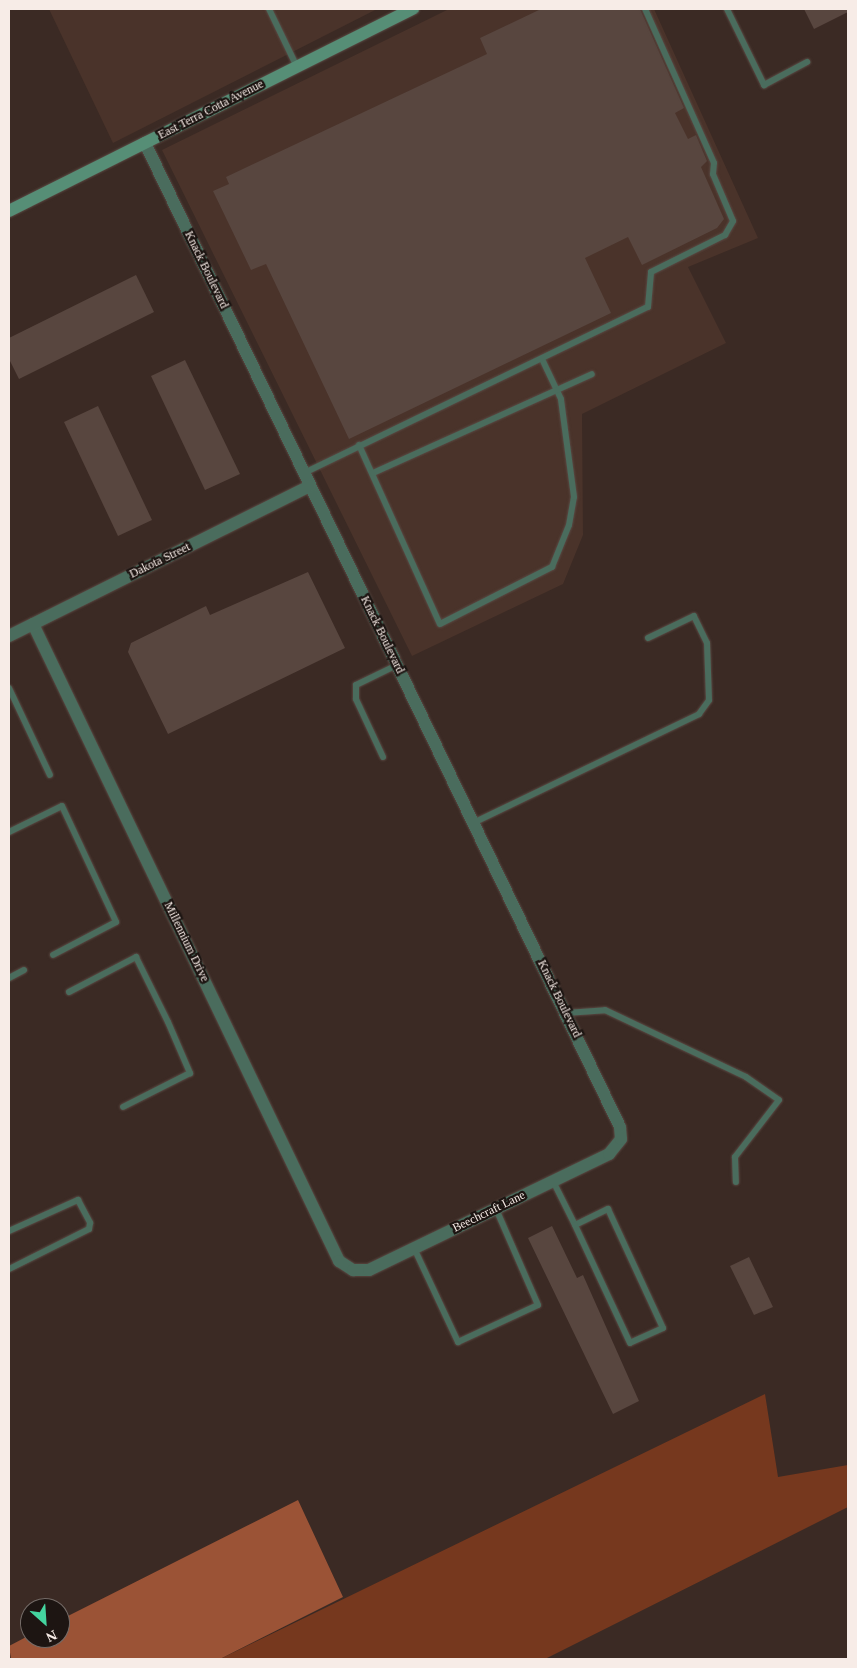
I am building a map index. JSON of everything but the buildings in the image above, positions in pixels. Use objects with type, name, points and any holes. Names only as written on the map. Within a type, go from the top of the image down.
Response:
[{"type":"main road","name":"East Terra Cotta Avenue","points":[[9,211],[413,9]]},
{"type":"street","name":"Knack Boulevard","points":[[145,143],[620,1127]]},
{"type":"street","name":"Dakota Street","points":[[9,636],[310,486]]},
{"type":"street","name":"Millennium Drive","points":[[32,624],[339,1261]]},
{"type":"street","name":"Beechcraft Lane","points":[[339,1261],[353,1270],[369,1270],[609,1154],[621,1139],[620,1127]]},
{"type":"lane","points":[[269,9],[296,67]]},
{"type":"lane","points":[[304,473],[648,307],[651,272],[725,235],[733,222],[690,103],[645,9]]},
{"type":"lane","points":[[727,9],[764,85],[808,62]]},
{"type":"lane","points":[[359,445],[440,624],[552,567],[569,525],[574,497],[557,390],[542,359]]},
{"type":"lane","points":[[373,473],[592,374]]},
{"type":"lane","points":[[474,823],[699,714],[709,700],[707,643],[694,616],[648,638]]},
{"type":"lane","points":[[383,757],[356,699],[356,685],[397,665]]},
{"type":"lane","points":[[9,688],[50,775]]},
{"type":"lane","points":[[9,832],[62,806],[116,922],[53,955]]},
{"type":"lane","points":[[69,992],[136,958],[168,1022],[190,1072],[123,1107]]},
{"type":"lane","points":[[9,978],[24,970]]},
{"type":"lane","points":[[566,1013],[605,1010],[746,1076],[779,1100],[734,1158],[736,1182]]},
{"type":"lane","points":[[553,1181],[630,1343],[662,1328],[608,1210],[575,1225]]},
{"type":"lane","points":[[9,1231],[78,1200],[90,1224],[89,1229],[9,1269]]},
{"type":"lane","points":[[414,1248],[458,1342],[538,1305],[496,1209]]},
{"type":"shaded area","points":[[49,9],[377,9],[113,143]]},
{"type":"shaded area","points":[[449,9],[654,9],[758,238],[688,267],[726,343],[582,414],[583,535],[563,584],[412,656],[162,150]]},
{"type":"shaded area","points":[[765,1394],[778,1477],[848,1465],[848,1507],[545,1659],[220,1659]]},
{"type":"shaded area","points":[[298,1500],[343,1597],[220,1659],[11,1659],[9,1646],[20,1640],[20,1648],[70,1648],[70,1615]]}]
